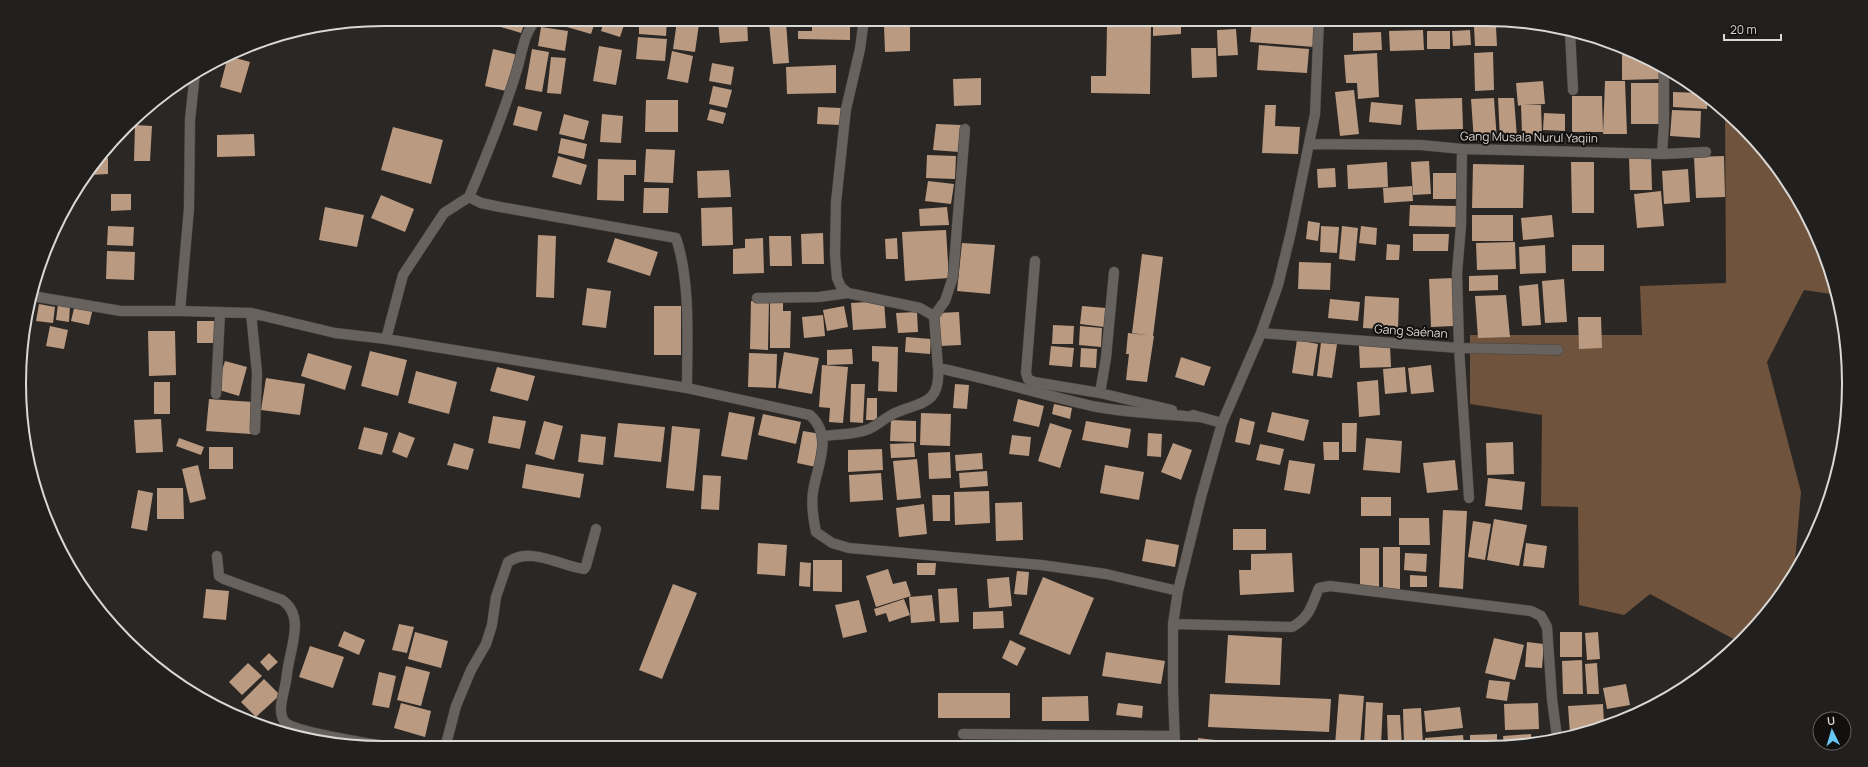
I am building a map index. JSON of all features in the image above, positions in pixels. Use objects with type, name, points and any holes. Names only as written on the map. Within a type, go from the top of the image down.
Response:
[{"type":"street","points":[[386,339],[403,276],[444,213],[469,197],[516,73],[524,42],[532,26]]},
{"type":"street","points":[[848,293],[841,287],[837,278],[835,255],[836,202],[846,109],[860,49],[863,26]]},
{"type":"street","points":[[963,734],[1175,741],[1173,624],[1178,591],[1201,497],[1222,423],[1261,334],[1278,285],[1291,232],[1315,114],[1319,26]]},
{"type":"street","points":[[1570,37],[1573,90]]},
{"type":"street","points":[[1662,154],[1664,74]]},
{"type":"street","points":[[180,311],[189,208],[189,137],[194,80]]},
{"type":"street","points":[[823,436],[869,429],[895,413],[920,406],[927,401],[935,390],[939,375],[934,316],[945,301],[953,277],[965,129]]},
{"type":"street","name":"Gang Musala Nurul Yaqiin","points":[[1309,144],[1421,145],[1462,149],[1662,154],[1706,152]]},
{"type":"street","points":[[1462,149],[1461,226],[1457,273],[1459,348],[1470,498]]},
{"type":"street","points":[[469,197],[481,203],[500,207],[676,238],[681,258],[686,304],[687,388]]},
{"type":"street","points":[[1035,261],[1026,373],[1028,379],[1034,382],[1100,394],[1222,423]]},
{"type":"street","points":[[1100,394],[1114,272]]},
{"type":"street","points":[[757,298],[819,297],[848,293],[920,308],[934,316]]},
{"type":"street","points":[[37,297],[121,311],[251,313],[335,333],[386,339],[687,388],[810,415],[817,421],[823,436],[820,461],[813,492],[811,513],[816,532],[832,543],[865,550],[898,551],[1041,564],[1106,574],[1178,591]]},
{"type":"street","points":[[216,394],[220,312]]},
{"type":"street","points":[[251,313],[257,373],[255,430]]},
{"type":"street","name":"Gang Saénan","points":[[1261,334],[1459,348],[1558,350]]},
{"type":"street","points":[[938,368],[1094,406],[1146,413],[1198,417]]},
{"type":"street","points":[[447,741],[456,706],[472,670],[486,644],[492,625],[496,597],[508,562],[522,556],[531,556],[558,561],[584,569],[596,529]]},
{"type":"street","points":[[217,556],[219,576],[282,600],[289,605],[294,612],[295,630],[282,698],[281,710],[284,721],[292,727],[348,739]]},
{"type":"street","points":[[1173,624],[1292,627],[1302,621],[1312,608],[1319,588],[1330,586],[1531,611],[1541,616],[1547,627],[1552,699],[1557,733]]},
{"type":"shaded area","points":[[1725,120],[1753,148],[1782,185],[1805,225],[1815,247],[1831,294],[1804,290],[1767,362],[1801,492],[1795,560],[1782,582],[1768,601],[1734,639],[1650,594],[1624,615],[1579,605],[1578,507],[1541,506],[1542,415],[1470,404],[1470,335],[1642,335],[1640,286],[1726,283]]},
{"type":"building","points":[[498,26],[524,26],[521,33]]},
{"type":"building","points":[[563,26],[594,26],[591,34]]},
{"type":"building","points":[[603,26],[624,26],[620,37],[601,31]]},
{"type":"building","points":[[639,26],[667,26],[666,36],[639,34]]},
{"type":"building","points":[[676,26],[699,26],[695,52],[673,49]]},
{"type":"building","points":[[719,26],[747,26],[748,41],[720,43]]},
{"type":"building","points":[[769,26],[786,26],[789,63],[773,64]]},
{"type":"building","points":[[812,26],[850,26],[850,40],[798,39],[798,31],[812,31]]},
{"type":"building","points":[[884,26],[910,26],[910,51],[885,52]]},
{"type":"building","points":[[1107,26],[1151,26],[1150,94],[1091,93],[1091,76],[1106,76]]},
{"type":"building","points":[[1153,26],[1181,26],[1181,34],[1153,36]]},
{"type":"building","points":[[1252,26],[1316,26],[1314,47],[1250,42]]},
{"type":"building","points":[[541,27],[568,31],[565,51],[538,46]]},
{"type":"building","points":[[1474,27],[1496,27],[1497,46],[1475,46]]},
{"type":"building","points":[[1236,29],[1238,55],[1218,56],[1217,30]]},
{"type":"building","points":[[1423,30],[1424,50],[1390,51],[1389,31]]},
{"type":"building","points":[[1470,30],[1471,45],[1453,46],[1452,31]]},
{"type":"building","points":[[1427,31],[1450,31],[1450,49],[1427,49]]},
{"type":"building","points":[[1381,32],[1382,50],[1353,51],[1353,33]]},
{"type":"building","points":[[638,37],[667,39],[665,61],[636,59]]},
{"type":"building","points":[[1259,45],[1309,49],[1307,73],[1257,70]]},
{"type":"building","points":[[599,46],[622,50],[616,85],[593,81]]},
{"type":"building","points":[[1191,48],[1216,48],[1217,77],[1192,78]]},
{"type":"building","points":[[493,49],[518,55],[510,92],[485,86]]},
{"type":"building","points":[[532,49],[549,52],[542,92],[525,89]]},
{"type":"building","points":[[672,51],[693,56],[688,83],[667,79]]},
{"type":"building","points":[[1493,52],[1494,90],[1475,91],[1474,53]]},
{"type":"building","points":[[1377,53],[1379,97],[1358,99],[1357,83],[1346,83],[1344,55]]},
{"type":"building","points":[[1622,55],[1625,55],[1643,63],[1661,73],[1661,79],[1622,80]]},
{"type":"building","points":[[551,57],[566,58],[561,94],[547,93]]},
{"type":"building","points":[[236,58],[250,62],[241,93],[220,87],[226,62]]},
{"type":"building","points":[[712,63],[734,67],[731,85],[709,81]]},
{"type":"building","points":[[836,65],[836,93],[787,94],[786,67]]},
{"type":"building","points":[[981,78],[981,105],[954,106],[953,79]]},
{"type":"building","points":[[1543,81],[1545,104],[1523,105],[1541,105],[1542,135],[1522,135],[1521,105],[1518,106],[1516,83]]},
{"type":"building","points":[[1605,81],[1625,81],[1627,134],[1603,134]]},
{"type":"building","points":[[1631,83],[1662,83],[1662,124],[1631,124]]},
{"type":"building","points":[[713,86],[732,90],[727,108],[709,104]]},
{"type":"building","points":[[1354,90],[1359,134],[1340,136],[1335,92]]},
{"type":"building","points":[[1673,92],[1692,93],[1707,104],[1707,109],[1673,107]]},
{"type":"building","points":[[1572,96],[1602,96],[1603,132],[1572,132]]},
{"type":"building","points":[[1462,98],[1463,129],[1417,130],[1415,99]]},
{"type":"building","points":[[1494,98],[1497,141],[1474,142],[1471,99]]},
{"type":"building","points":[[1498,98],[1514,98],[1517,138],[1500,139]]},
{"type":"building","points":[[646,100],[678,100],[678,132],[645,132]]},
{"type":"building","points":[[1371,102],[1403,105],[1401,125],[1369,122]]},
{"type":"building","points":[[1265,105],[1276,105],[1275,126],[1300,127],[1298,154],[1262,153]]},
{"type":"building","points":[[518,106],[542,112],[537,131],[513,125]]},
{"type":"building","points":[[818,107],[841,108],[841,125],[817,124]]},
{"type":"building","points":[[710,109],[726,113],[723,124],[707,120]]},
{"type":"building","points":[[1672,110],[1701,111],[1700,138],[1670,136]]},
{"type":"building","points":[[1544,113],[1565,114],[1565,131],[1543,130]]},
{"type":"building","points":[[564,114],[589,121],[584,140],[559,134]]},
{"type":"building","points":[[602,114],[623,116],[621,143],[600,142]]},
{"type":"building","points":[[936,124],[961,125],[959,152],[933,150]]},
{"type":"building","points":[[137,125],[152,126],[150,161],[134,161],[135,127]]},
{"type":"building","points":[[393,127],[443,140],[431,184],[381,170]]},
{"type":"building","points":[[254,134],[255,156],[217,157],[217,135]]},
{"type":"building","points":[[561,138],[587,144],[584,159],[558,153]]},
{"type":"building","points":[[646,149],[675,150],[673,183],[644,182]]},
{"type":"building","points":[[927,155],[956,156],[955,179],[926,178]]},
{"type":"building","points":[[558,156],[587,165],[581,185],[552,177]]},
{"type":"building","points":[[1629,156],[1651,156],[1652,190],[1630,190]]},
{"type":"building","points":[[1724,156],[1725,197],[1696,198],[1694,157]]},
{"type":"building","points":[[107,158],[108,158],[108,174],[94,175]]},
{"type":"building","points":[[598,159],[636,160],[636,175],[624,175],[624,201],[597,200]]},
{"type":"building","points":[[1429,161],[1431,194],[1413,195],[1411,162]]},
{"type":"building","points":[[1387,162],[1388,187],[1348,189],[1347,165]]},
{"type":"building","points":[[1571,162],[1594,162],[1594,213],[1572,213]]},
{"type":"building","points":[[1473,164],[1524,165],[1523,208],[1472,208]]},
{"type":"building","points":[[1335,168],[1336,187],[1318,188],[1317,169]]},
{"type":"building","points":[[1688,169],[1690,202],[1664,204],[1662,171]]},
{"type":"building","points":[[729,170],[731,197],[698,198],[697,171]]},
{"type":"building","points":[[1433,173],[1458,173],[1459,199],[1433,199]]},
{"type":"building","points":[[928,181],[954,184],[951,204],[925,201]]},
{"type":"building","points":[[1412,186],[1413,201],[1384,203],[1383,188]]},
{"type":"building","points":[[644,188],[669,188],[668,213],[643,213]]},
{"type":"building","points":[[1661,191],[1664,226],[1637,228],[1634,194]]},
{"type":"building","points":[[111,194],[131,194],[131,210],[111,211]]},
{"type":"building","points":[[381,195],[414,209],[405,232],[371,218]]},
{"type":"building","points":[[1410,205],[1457,206],[1456,227],[1409,226]]},
{"type":"building","points":[[325,207],[364,215],[357,247],[319,240]]},
{"type":"building","points":[[732,207],[733,245],[702,246],[701,208]]},
{"type":"building","points":[[947,207],[949,225],[920,226],[919,209]]},
{"type":"building","points":[[1472,215],[1513,215],[1513,241],[1472,241]]},
{"type":"building","points":[[1552,215],[1554,237],[1523,240],[1521,218]]},
{"type":"building","points":[[1308,221],[1320,223],[1318,241],[1306,239]]},
{"type":"building","points":[[108,226],[134,227],[133,246],[107,245]]},
{"type":"building","points":[[1321,226],[1339,227],[1337,253],[1320,252]]},
{"type":"building","points":[[1342,226],[1358,228],[1355,261],[1339,259]]},
{"type":"building","points":[[1361,226],[1377,228],[1376,245],[1359,243]]},
{"type":"building","points":[[946,230],[949,278],[905,281],[902,232]]},
{"type":"building","points":[[823,233],[824,264],[802,264],[801,234]]},
{"type":"building","points":[[1413,234],[1449,234],[1448,251],[1413,251]]},
{"type":"building","points":[[538,235],[556,236],[554,298],[536,297]]},
{"type":"building","points":[[769,236],[791,236],[792,266],[770,266]]},
{"type":"building","points":[[615,238],[658,252],[650,276],[607,262]]},
{"type":"building","points":[[763,238],[764,273],[733,274],[733,249],[745,248],[745,239]]},
{"type":"building","points":[[897,238],[898,259],[886,259],[885,239]]},
{"type":"building","points":[[1515,242],[1516,269],[1477,270],[1476,243]]},
{"type":"building","points":[[962,243],[995,245],[990,294],[957,291]]},
{"type":"building","points":[[1387,244],[1400,245],[1399,260],[1386,260]]},
{"type":"building","points":[[1545,245],[1546,273],[1520,274],[1519,247]]},
{"type":"building","points":[[1572,245],[1604,245],[1604,271],[1572,271]]},
{"type":"building","points":[[107,251],[135,252],[134,280],[106,279]]},
{"type":"building","points":[[1142,254],[1163,257],[1153,336],[1132,333]]},
{"type":"building","points":[[1299,262],[1331,263],[1330,290],[1298,289]]},
{"type":"building","points":[[1498,275],[1498,290],[1469,291],[1469,276]]},
{"type":"building","points":[[1453,278],[1454,326],[1431,327],[1429,279]]},
{"type":"building","points":[[1564,279],[1567,322],[1545,323],[1542,281]]},
{"type":"building","points":[[1538,284],[1541,325],[1522,326],[1519,286]]},
{"type":"building","points":[[587,288],[611,291],[606,328],[582,325]]},
{"type":"building","points":[[1506,295],[1510,337],[1478,338],[1475,296]]},
{"type":"building","points":[[1365,296],[1399,298],[1398,330],[1363,328]]},
{"type":"building","points":[[1330,299],[1360,302],[1358,321],[1328,318]]},
{"type":"building","points":[[770,300],[783,300],[783,311],[791,311],[790,348],[770,348]]},
{"type":"building","points":[[751,301],[769,301],[768,350],[750,349]]},
{"type":"building","points":[[884,301],[886,328],[853,330],[851,303]]},
{"type":"building","points":[[39,304],[55,307],[53,323],[36,321]]},
{"type":"building","points":[[58,304],[70,306],[69,322],[56,320]]},
{"type":"building","points":[[75,304],[93,308],[89,325],[71,321]]},
{"type":"building","points":[[654,306],[681,306],[681,355],[654,355]]},
{"type":"building","points":[[844,306],[848,327],[827,331],[823,310]]},
{"type":"building","points":[[1082,306],[1106,308],[1104,327],[1080,324]]},
{"type":"building","points":[[917,312],[918,332],[898,333],[896,313]]},
{"type":"building","points":[[959,312],[961,345],[940,346],[938,313]]},
{"type":"building","points":[[823,315],[825,336],[804,338],[802,317]]},
{"type":"building","points":[[1578,317],[1601,317],[1602,348],[1579,349]]},
{"type":"building","points":[[197,321],[214,321],[214,343],[197,343]]},
{"type":"building","points":[[1053,325],[1074,326],[1073,344],[1052,344]]},
{"type":"building","points":[[50,326],[68,330],[64,349],[46,346]]},
{"type":"building","points":[[1080,326],[1102,328],[1101,347],[1079,345]]},
{"type":"building","points":[[148,331],[175,331],[176,375],[149,376]]},
{"type":"building","points":[[1128,333],[1154,336],[1147,382],[1126,380],[1129,354],[1126,354]]},
{"type":"building","points":[[906,337],[931,339],[930,354],[905,352]]},
{"type":"building","points":[[1297,340],[1318,344],[1313,376],[1292,373]]},
{"type":"building","points":[[1321,342],[1337,344],[1332,378],[1317,376]]},
{"type":"building","points":[[1390,345],[1391,367],[1360,368],[1359,346]]},
{"type":"building","points":[[872,346],[898,347],[897,392],[878,391],[879,362],[872,361]]},
{"type":"building","points":[[1051,346],[1074,348],[1072,367],[1049,365]]},
{"type":"building","points":[[1081,348],[1097,349],[1096,368],[1080,367]]},
{"type":"building","points":[[852,349],[853,364],[827,365],[827,350]]},
{"type":"building","points":[[370,351],[407,360],[398,396],[361,386]]},
{"type":"building","points":[[784,352],[819,358],[812,394],[778,388]]},
{"type":"building","points":[[308,353],[352,366],[345,390],[301,376]]},
{"type":"building","points":[[749,353],[777,354],[776,388],[748,387]]},
{"type":"building","points":[[1181,357],[1211,367],[1204,386],[1175,377]]},
{"type":"building","points":[[225,361],[247,367],[239,396],[216,389]]},
{"type":"building","points":[[822,365],[848,367],[843,423],[829,422],[830,408],[819,407]]},
{"type":"building","points":[[1431,365],[1434,392],[1411,394],[1408,368]]},
{"type":"building","points":[[497,367],[535,376],[528,401],[490,391]]},
{"type":"building","points":[[1405,367],[1407,392],[1385,394],[1383,369]]},
{"type":"building","points":[[416,371],[457,382],[449,414],[408,403]]},
{"type":"building","points":[[266,378],[305,384],[300,415],[261,410]]},
{"type":"building","points":[[1378,380],[1380,415],[1359,417],[1357,382]]},
{"type":"building","points":[[154,382],[170,382],[170,414],[154,414]]},
{"type":"building","points":[[851,384],[865,384],[863,423],[850,422]]},
{"type":"building","points":[[955,384],[969,385],[967,409],[953,408]]},
{"type":"building","points":[[867,398],[877,398],[877,420],[866,420]]},
{"type":"building","points":[[209,399],[253,402],[251,434],[206,431]]},
{"type":"building","points":[[1018,399],[1044,406],[1039,427],[1013,421]]},
{"type":"building","points":[[1054,404],[1072,408],[1070,419],[1052,414]]},
{"type":"building","points":[[729,412],[755,417],[747,460],[721,456]]},
{"type":"building","points":[[1272,412],[1309,420],[1304,441],[1267,432]]},
{"type":"building","points":[[921,413],[951,414],[950,446],[920,445]]},
{"type":"building","points":[[763,414],[801,422],[796,444],[758,435]]},
{"type":"building","points":[[493,416],[526,421],[520,449],[488,443]]},
{"type":"building","points":[[1240,418],[1255,422],[1250,445],[1235,442]]},
{"type":"building","points":[[161,419],[163,452],[136,453],[134,420]]},
{"type":"building","points":[[891,420],[916,421],[916,442],[890,441]]},
{"type":"building","points":[[544,421],[563,426],[554,460],[535,454]]},
{"type":"building","points":[[1086,421],[1131,429],[1128,448],[1082,440]]},
{"type":"building","points":[[618,423],[665,427],[661,462],[614,457]]},
{"type":"building","points":[[1050,423],[1072,430],[1060,468],[1038,461]]},
{"type":"building","points":[[1342,423],[1357,423],[1356,452],[1342,452]]},
{"type":"building","points":[[672,426],[700,429],[694,491],[666,488]]},
{"type":"building","points":[[364,427],[388,433],[382,455],[358,449]]},
{"type":"building","points":[[803,431],[821,434],[816,467],[797,463]]},
{"type":"building","points":[[399,432],[415,438],[407,458],[392,452]]},
{"type":"building","points":[[1148,433],[1162,434],[1161,457],[1147,456]]},
{"type":"building","points":[[581,434],[606,437],[603,465],[578,462]]},
{"type":"building","points":[[1012,435],[1031,437],[1029,456],[1009,454]]},
{"type":"building","points":[[179,438],[204,447],[201,455],[176,446]]},
{"type":"building","points":[[1366,438],[1402,441],[1400,473],[1363,470]]},
{"type":"building","points":[[1323,442],[1339,442],[1339,460],[1324,460]]},
{"type":"building","points":[[1513,442],[1514,474],[1487,475],[1486,443]]},
{"type":"building","points":[[454,443],[474,449],[468,470],[447,465]]},
{"type":"building","points":[[914,443],[915,457],[891,458],[890,444]]},
{"type":"building","points":[[1173,443],[1192,450],[1181,480],[1161,472]]},
{"type":"building","points":[[1260,444],[1284,449],[1280,465],[1256,460]]},
{"type":"building","points":[[209,447],[233,447],[233,469],[209,469]]},
{"type":"building","points":[[882,449],[883,470],[848,472],[848,450]]},
{"type":"building","points":[[950,452],[951,478],[929,479],[928,453]]},
{"type":"building","points":[[982,453],[983,469],[956,471],[955,455]]},
{"type":"building","points":[[917,459],[921,498],[897,500],[893,461]]},
{"type":"building","points":[[1289,460],[1315,464],[1310,494],[1284,490]]},
{"type":"building","points":[[1455,460],[1458,490],[1427,493],[1423,463]]},
{"type":"building","points":[[526,464],[584,474],[580,498],[522,488]]},
{"type":"building","points":[[198,465],[206,499],[190,503],[182,469]]},
{"type":"building","points":[[1105,465],[1144,472],[1139,500],[1100,493]]},
{"type":"building","points":[[987,471],[988,486],[960,488],[959,473]]},
{"type":"building","points":[[881,473],[883,500],[850,502],[849,475]]},
{"type":"building","points":[[703,475],[721,476],[719,510],[701,509]]},
{"type":"building","points":[[1488,478],[1525,482],[1522,510],[1485,506]]},
{"type":"building","points":[[157,488],[183,488],[184,519],[157,519]]},
{"type":"building","points":[[138,490],[153,493],[147,531],[131,528]]},
{"type":"building","points":[[989,491],[990,523],[955,525],[954,492]]},
{"type":"building","points":[[932,495],[950,495],[950,521],[933,521]]},
{"type":"building","points":[[1361,497],[1391,497],[1391,516],[1361,516]]},
{"type":"building","points":[[1022,502],[1023,540],[996,541],[995,503]]},
{"type":"building","points":[[924,504],[927,534],[899,537],[896,508]]},
{"type":"building","points":[[1443,510],[1467,511],[1463,589],[1439,587]]},
{"type":"building","points":[[1399,518],[1429,518],[1430,545],[1399,545]]},
{"type":"building","points":[[1494,519],[1527,525],[1519,566],[1487,560]]},
{"type":"building","points":[[1473,521],[1491,524],[1485,560],[1468,557]]},
{"type":"building","points":[[1233,529],[1266,529],[1266,550],[1233,550]]},
{"type":"building","points":[[1146,539],[1179,545],[1175,567],[1142,561]]},
{"type":"building","points":[[758,543],[787,545],[785,576],[757,574]]},
{"type":"building","points":[[1526,543],[1547,546],[1544,568],[1523,566]]},
{"type":"building","points":[[1383,547],[1400,547],[1400,590],[1383,590]]},
{"type":"building","points":[[1360,548],[1379,548],[1379,589],[1360,589]]},
{"type":"building","points":[[1292,553],[1294,592],[1240,595],[1239,570],[1251,570],[1251,554]]},
{"type":"building","points":[[1405,553],[1427,554],[1426,572],[1404,570]]},
{"type":"building","points":[[813,560],[842,560],[842,592],[813,591]]},
{"type":"building","points":[[800,562],[811,563],[810,587],[799,586]]},
{"type":"building","points":[[917,563],[936,563],[935,575],[917,575]]},
{"type":"building","points":[[888,569],[893,584],[906,581],[911,596],[876,607],[866,576]]},
{"type":"building","points":[[1017,571],[1029,572],[1027,595],[1014,594]]},
{"type":"building","points":[[1410,575],[1427,576],[1427,587],[1410,587]]},
{"type":"building","points":[[1009,577],[1012,606],[989,608],[987,579]]},
{"type":"building","points":[[1043,577],[1094,598],[1070,655],[1019,634]]},
{"type":"building","points":[[673,584],[697,593],[662,679],[639,670]]},
{"type":"building","points":[[957,588],[959,622],[940,623],[938,589]]},
{"type":"building","points":[[206,589],[229,591],[226,620],[203,618]]},
{"type":"building","points":[[932,595],[935,621],[911,623],[909,597]]},
{"type":"building","points":[[904,599],[910,615],[889,622],[886,613],[876,616],[874,609]]},
{"type":"building","points":[[859,600],[867,632],[843,638],[835,605]]},
{"type":"building","points":[[1003,611],[1004,628],[973,629],[973,612]]},
{"type":"building","points":[[399,624],[414,627],[407,653],[392,650]]},
{"type":"building","points":[[344,631],[365,640],[359,655],[338,646]]},
{"type":"building","points":[[415,632],[448,641],[441,668],[408,659]]},
{"type":"building","points":[[1560,632],[1582,632],[1582,657],[1560,657]]},
{"type":"building","points":[[1598,632],[1600,659],[1587,660],[1585,633]]},
{"type":"building","points":[[1228,635],[1282,638],[1280,685],[1225,683]]},
{"type":"building","points":[[1494,638],[1524,645],[1515,680],[1485,673]]},
{"type":"building","points":[[1010,640],[1026,648],[1017,666],[1002,658]]},
{"type":"building","points":[[1527,642],[1544,644],[1542,668],[1525,667]]},
{"type":"building","points":[[310,646],[344,657],[333,688],[299,677]]},
{"type":"building","points":[[1106,652],[1165,661],[1161,684],[1102,676]]},
{"type":"building","points":[[269,653],[278,662],[268,671],[260,662]]},
{"type":"building","points":[[1582,660],[1583,694],[1563,694],[1562,661]]},
{"type":"building","points":[[248,663],[262,676],[242,695],[229,682]]},
{"type":"building","points":[[1597,663],[1599,694],[1587,694],[1585,664]]},
{"type":"building","points":[[406,666],[430,672],[421,706],[397,700]]},
{"type":"building","points":[[379,672],[396,676],[389,708],[372,705]]},
{"type":"building","points":[[264,679],[280,695],[256,717],[241,702]]},
{"type":"building","points":[[1489,680],[1510,682],[1507,701],[1486,698]]},
{"type":"building","points":[[1626,684],[1630,705],[1607,709],[1603,688]]},
{"type":"building","points":[[938,693],[1010,693],[1010,718],[938,718]]},
{"type":"building","points":[[1210,694],[1331,699],[1329,732],[1208,727]]},
{"type":"building","points":[[1339,694],[1364,696],[1360,741],[1335,741]]},
{"type":"building","points":[[1088,696],[1089,721],[1042,721],[1042,697]]},
{"type":"building","points":[[1366,702],[1383,703],[1381,741],[1364,741]]},
{"type":"building","points":[[401,703],[431,711],[425,737],[394,728]]},
{"type":"building","points":[[1118,703],[1143,706],[1142,718],[1116,715]]},
{"type":"building","points":[[1538,703],[1539,729],[1505,730],[1504,704]]},
{"type":"building","points":[[1603,704],[1604,720],[1570,731],[1568,706]]},
{"type":"building","points":[[1460,707],[1463,728],[1426,732],[1424,711]]},
{"type":"building","points":[[1421,708],[1423,741],[1404,741],[1403,709]]},
{"type":"building","points":[[1387,715],[1400,715],[1402,741],[1388,741]]},
{"type":"building","points":[[1497,734],[1497,740],[1470,741],[1470,735]]},
{"type":"building","points":[[1531,734],[1531,738],[1503,740],[1503,736]]},
{"type":"building","points":[[1463,735],[1464,741],[1425,741],[1425,738]]},
{"type":"building","points":[[1089,736],[1120,741],[1088,741]]},
{"type":"building","points":[[1198,738],[1223,741],[1198,741]]}]
